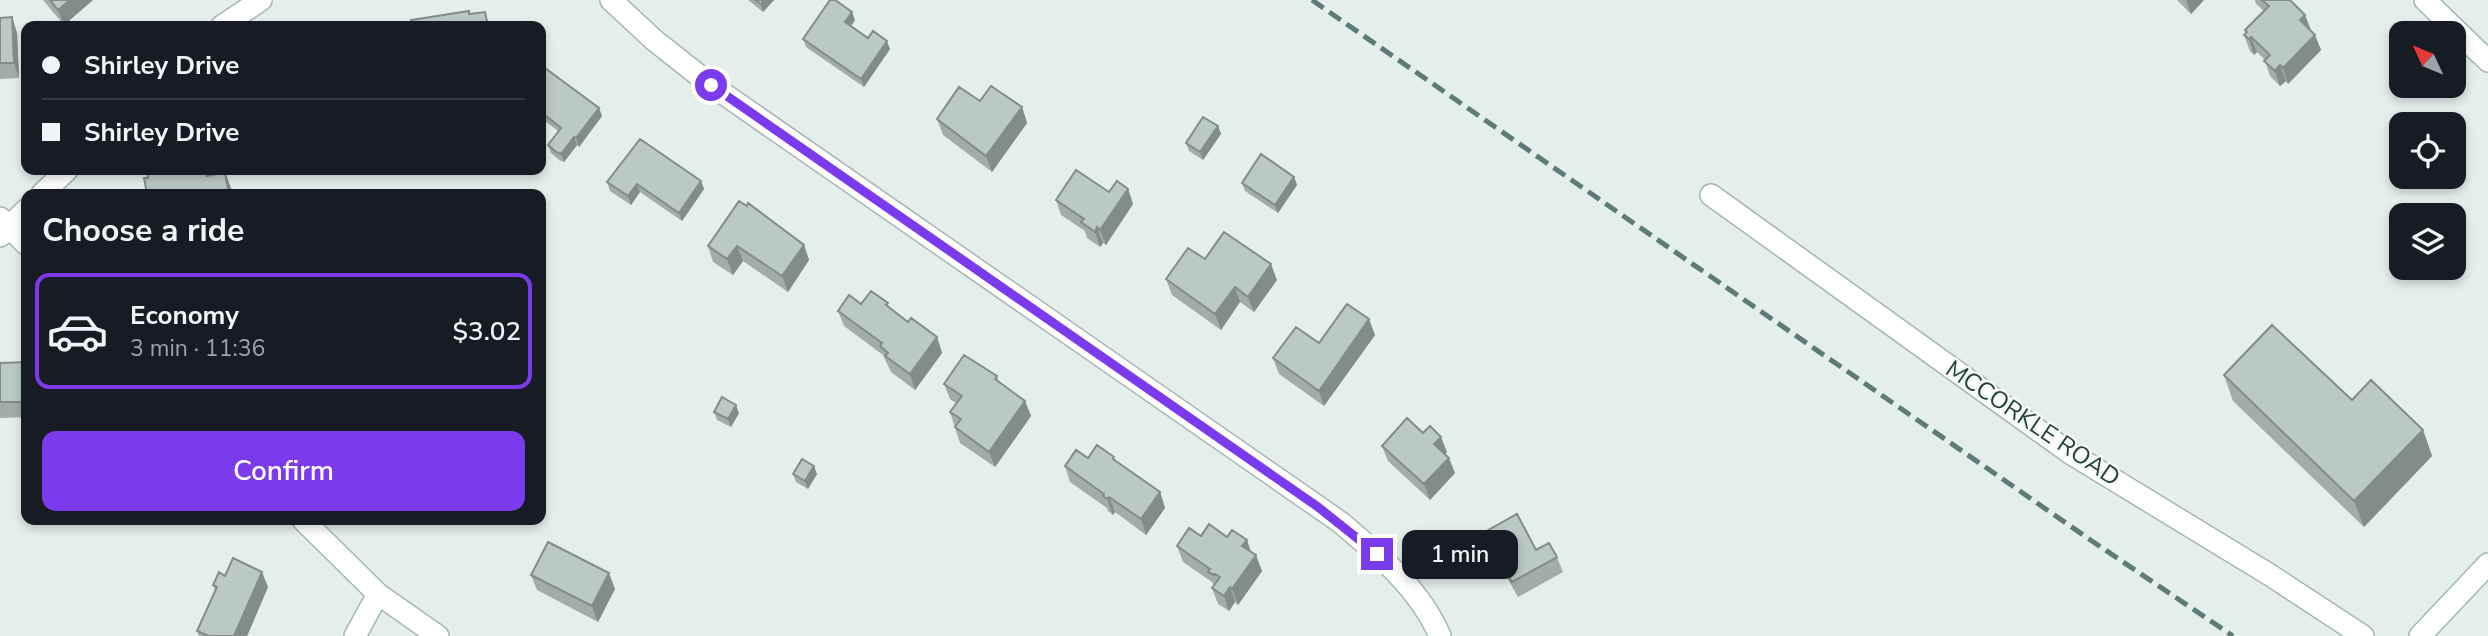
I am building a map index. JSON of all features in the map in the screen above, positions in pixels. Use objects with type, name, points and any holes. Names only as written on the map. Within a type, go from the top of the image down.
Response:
[{"type":"street","points":[[230,21],[261,0]]},
{"type":"street","points":[[611,0],[654,40],[711,85],[1340,522],[1391,566],[1434,622],[1440,636]]},
{"type":"street","points":[[2425,0],[2488,61]]},
{"type":"street","points":[[47,189],[62,175]]},
{"type":"street","name":"MCCORKLE ROAD","points":[[1712,195],[2070,453],[2270,575],[2363,636]]},
{"type":"street","points":[[21,214],[3,227],[21,240]]},
{"type":"street","points":[[308,525],[378,594],[438,636]]},
{"type":"street","points":[[2420,636],[2488,564]]},
{"type":"street","points":[[355,636],[378,594]]},
{"type":"building","points":[[50,0],[70,0],[58,10]]},
{"type":"building","points":[[830,0],[835,0],[852,12],[845,22],[868,38],[873,31],[887,41],[861,79],[803,39]]},
{"type":"building","points":[[2262,0],[2290,0],[2305,15],[2300,20],[2315,35],[2283,68],[2280,65],[2275,71],[2264,61],[2270,55],[2251,37],[2249,39],[2244,35],[2247,32],[2245,30],[2269,6]]},
{"type":"building","points":[[469,11],[469,14],[485,12],[487,21],[411,21]]},
{"type":"building","points":[[12,17],[14,63],[0,63],[0,18]]},
{"type":"building","points":[[546,69],[599,108],[561,154],[548,145],[561,128],[546,116]]},
{"type":"building","points":[[991,86],[1022,107],[986,156],[937,119],[959,87],[980,101]]},
{"type":"building","points":[[1203,117],[1218,126],[1200,152],[1186,143]]},
{"type":"building","points":[[640,139],[701,181],[679,213],[637,184],[628,196],[607,182]]},
{"type":"building","points":[[1261,154],[1294,177],[1275,205],[1242,183]]},
{"type":"building","points":[[1076,170],[1109,192],[1117,181],[1128,189],[1100,230],[1097,227],[1095,232],[1081,222],[1084,219],[1056,200]]},
{"type":"building","points":[[148,175],[226,175],[228,189],[146,189],[144,178],[148,178]]},
{"type":"building","points":[[739,201],[747,206],[748,203],[804,245],[782,276],[737,246],[727,259],[708,246]]},
{"type":"building","points":[[1224,232],[1271,264],[1248,297],[1235,287],[1215,314],[1166,279],[1188,248],[1205,259]]},
{"type":"building","points":[[871,291],[908,322],[911,318],[937,337],[910,374],[885,356],[888,353],[880,346],[882,343],[838,311],[849,295],[861,304]]},
{"type":"building","points":[[1347,304],[1369,319],[1319,391],[1273,358],[1296,327],[1319,343]]},
{"type":"building","points":[[2272,325],[2352,400],[2371,380],[2423,430],[2354,501],[2224,375]]},
{"type":"building","points":[[964,355],[997,376],[995,379],[1025,401],[989,452],[955,427],[961,419],[950,412],[962,396],[944,384]]},
{"type":"building","points":[[21,362],[21,402],[0,402],[0,363]]},
{"type":"building","points":[[722,397],[736,405],[728,419],[714,412]]},
{"type":"building","points":[[1407,418],[1423,433],[1430,426],[1441,437],[1434,444],[1449,458],[1424,484],[1382,446]]},
{"type":"building","points":[[1097,445],[1160,492],[1141,519],[1109,497],[1107,499],[1065,466],[1076,450],[1088,458]]},
{"type":"building","points":[[802,459],[814,466],[805,481],[793,474]]},
{"type":"building","points":[[1517,514],[1536,550],[1549,543],[1557,557],[1512,582],[1485,532]]},
{"type":"building","points":[[1209,524],[1227,537],[1232,530],[1247,540],[1242,546],[1256,555],[1224,596],[1212,588],[1220,577],[1208,572],[1210,569],[1177,546],[1189,528],[1201,536]]},
{"type":"building","points":[[548,542],[609,573],[592,606],[531,575]]},
{"type":"building","points":[[233,558],[262,572],[234,636],[209,636],[197,631],[217,587],[213,585],[219,572],[225,576]]},
{"type":"railway","points":[[1312,0],[2233,636]]},
{"type":"route","points":[[711,85],[1340,522],[1377,554]]}]
